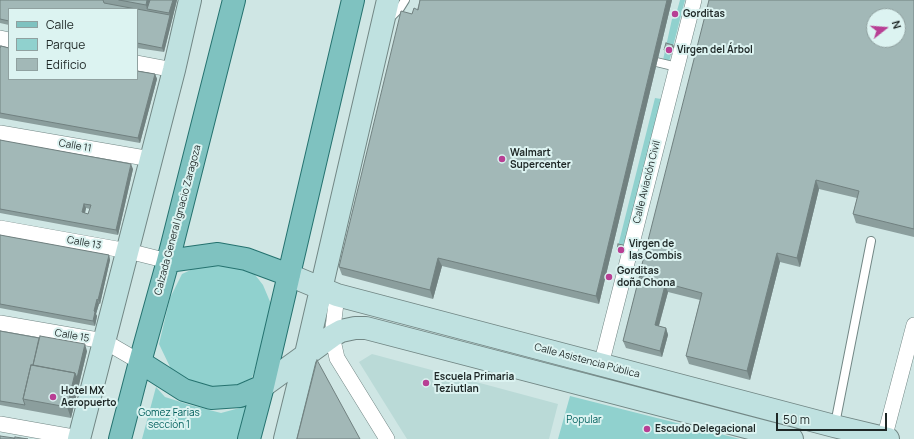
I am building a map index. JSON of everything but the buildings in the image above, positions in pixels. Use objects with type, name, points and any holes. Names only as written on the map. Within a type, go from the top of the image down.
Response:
[{"type":"main road","name":"Calzada General Ignacio Zaragoza","points":[[120,439],[168,261],[234,0]]},
{"type":"main road","points":[[249,439],[289,275],[349,6]]},
{"type":"main road","points":[[168,261],[218,254],[246,259],[289,275]]},
{"type":"main road","points":[[140,362],[184,390],[211,398],[240,396],[263,386]]},
{"type":"street","points":[[0,424],[79,439],[174,70],[190,0]]},
{"type":"street","points":[[285,439],[306,354],[329,292],[388,0]]},
{"type":"street","name":"Calle Aviación Civil","points":[[601,365],[694,0]]},
{"type":"street","points":[[138,63],[174,70]]},
{"type":"street","name":"Calle 11","points":[[0,132],[151,159]]},
{"type":"street","name":"Calle 13","points":[[0,228],[128,251],[168,261]]},
{"type":"street","name":"Calle Asistencia Pública","points":[[289,275],[329,292],[886,439]]},
{"type":"street","points":[[329,292],[332,336],[337,358],[388,439]]},
{"type":"street","name":"Calle 15","points":[[0,323],[104,341],[140,362]]},
{"type":"street","points":[[886,439],[914,325]]},
{"type":"street","points":[[263,386],[332,336],[341,331],[355,328],[366,328],[788,439]]},
{"type":"lane","points":[[383,22],[393,15],[405,0]]},
{"type":"lane","points":[[638,57],[677,67]]},
{"type":"lane","points":[[834,426],[871,241]]},
{"type":"shaded area","name":"Escuela Primaria Teziutlan","points":[[372,354],[558,404],[549,439],[407,439],[359,362]]},
{"type":"green space","points":[[680,0],[685,0],[669,62],[663,60],[672,19],[675,18]]},
{"type":"green space","points":[[655,98],[661,99],[624,248],[618,246]]},
{"type":"green space","points":[[208,262],[252,271],[263,285],[271,304],[266,330],[253,375],[247,387],[223,390],[194,385],[171,369],[159,344],[170,298],[182,274]]},
{"type":"green space","name":"Gomez Farias sección 1","points":[[156,387],[165,397],[221,413],[247,406],[238,439],[142,439]]},
{"type":"green space","name":"Popular","points":[[570,396],[740,439],[558,439]]},
{"type":"place","name":"Gorditas","points":[[675,14]]},
{"type":"place","name":"Virgen del Árbol","points":[[669,50]]},
{"type":"place","name":"Walmart Supercenter","points":[[502,159]]},
{"type":"place","name":"Virgen de las Combis","points":[[621,250]]},
{"type":"place","name":"Gorditas doña Chona","points":[[609,277]]},
{"type":"place","name":"Escuela Primaria Teziutlan","points":[[426,383]]},
{"type":"place","name":"Hotel MX Aeropuerto","points":[[53,397]]},
{"type":"place","name":"Escudo Delegacional","points":[[647,429]]}]
